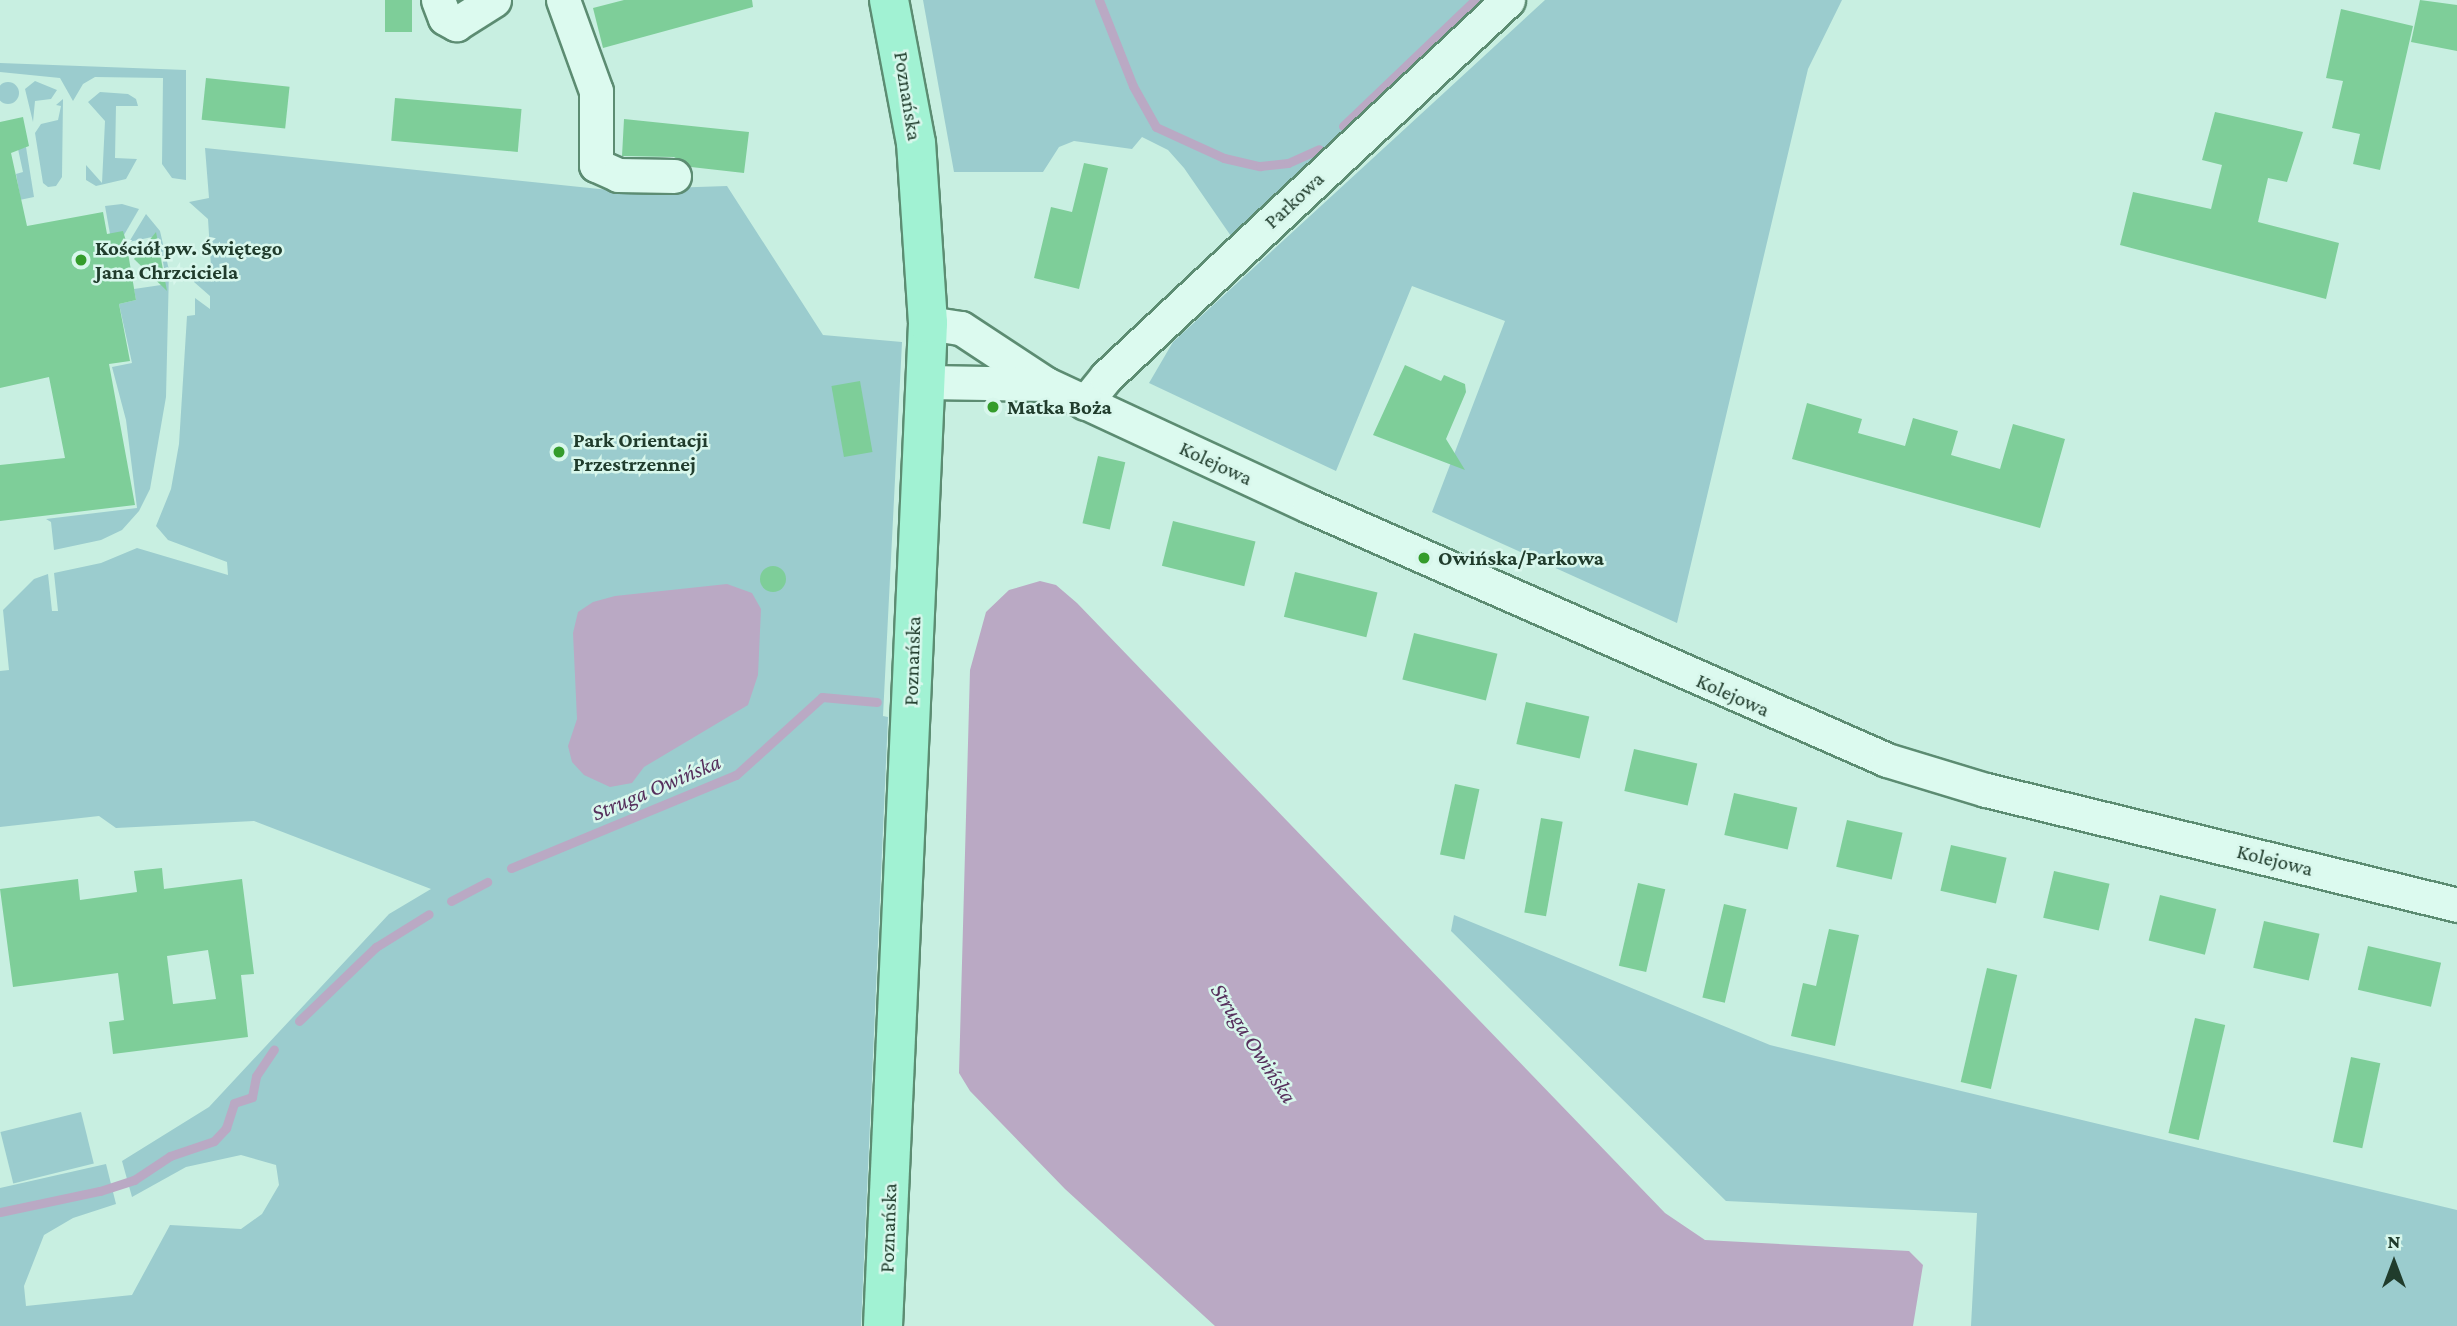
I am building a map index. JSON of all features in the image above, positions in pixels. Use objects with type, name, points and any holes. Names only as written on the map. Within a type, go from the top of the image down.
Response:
[{"type":"main road","name":"Poznańska","points":[[883,1326],[928,323],[916,143],[888,0]]},
{"type":"street","points":[[438,0],[445,18],[456,24],[494,0]]},
{"type":"street","points":[[563,0],[596,91],[596,165],[618,175],[674,176]]},
{"type":"street","name":"Parkowa","points":[[1085,403],[1106,377],[1508,0]]},
{"type":"street","name":"Kolejowa","points":[[928,323],[961,328],[1046,384],[1085,403],[1532,606],[1887,760],[1986,790],[2457,905]]},
{"type":"street","name":"Kolejowa","points":[[927,382],[1046,384]]},
{"type":"shaded area","points":[[923,0],[1489,0],[1233,239],[1184,168],[1168,150],[1142,137],[1132,149],[1074,141],[1059,147],[1043,172],[954,172]]},
{"type":"shaded area","points":[[1545,0],[1842,0],[1808,69],[1677,623],[1432,512],[1505,321],[1412,286],[1336,471],[1149,383],[1173,342]]},
{"type":"shaded area","points":[[0,63],[186,70],[186,180],[172,178],[162,164],[163,78],[95,77],[83,84],[73,101],[60,78],[0,72]]},
{"type":"shaded area","points":[[35,81],[57,90],[51,99],[35,101],[33,122],[25,89]]},
{"type":"shaded area","points":[[8,82],[16,85],[19,93],[16,101],[8,104],[0,101],[-3,93],[0,85]]},
{"type":"shaded area","points":[[100,92],[128,94],[136,99],[138,106],[116,106],[115,158],[137,159],[126,179],[96,186],[86,180],[86,165],[102,183],[105,121],[88,102]]},
{"type":"shaded area","points":[[63,99],[62,177],[56,186],[48,187],[43,183],[35,133],[41,124],[58,120],[61,106],[56,105]]},
{"type":"shaded area","points":[[26,147],[34,197],[0,204],[20,196],[16,174],[23,172],[18,149]]},
{"type":"shaded area","points":[[205,148],[609,190],[727,186],[823,335],[902,342],[883,716],[888,717],[861,1326],[0,1326],[0,1188],[106,1164],[116,1204],[73,1218],[44,1235],[24,1286],[26,1306],[132,1295],[170,1225],[241,1229],[262,1214],[279,1185],[276,1165],[241,1155],[186,1167],[132,1197],[122,1161],[209,1107],[389,914],[431,889],[254,821],[116,828],[99,816],[0,827],[0,671],[9,670],[3,610],[34,579],[48,574],[52,611],[58,611],[54,573],[101,563],[137,548],[228,575],[227,562],[168,540],[156,526],[171,489],[179,444],[187,316],[195,315],[195,298],[210,309],[210,296],[194,282],[193,266],[212,282],[208,219],[189,202],[209,198]]},
{"type":"shaded area","points":[[122,204],[139,209],[124,235],[110,234],[105,206]]},
{"type":"shaded area","points":[[146,214],[160,231],[169,270],[166,397],[150,489],[139,511],[122,530],[101,540],[54,550],[51,522],[46,519],[137,508],[126,420],[112,367],[132,363],[119,304],[136,300],[134,289],[161,285],[166,278],[159,241],[152,237],[129,242]]},
{"type":"shaded area","points":[[1454,915],[1770,1045],[2457,1210],[2457,1326],[1971,1326],[1977,1213],[1726,1201],[1451,931]]},
{"type":"shaded area","points":[[81,1112],[94,1163],[13,1184],[0,1132]]},
{"type":"water","points":[[1040,581],[1056,585],[1077,603],[1665,1213],[1705,1240],[1909,1251],[1923,1265],[1913,1326],[1215,1326],[1065,1189],[970,1091],[959,1073],[970,670],[986,612],[1009,590]]},
{"type":"water","points":[[727,584],[752,593],[761,609],[758,675],[748,705],[644,767],[632,783],[610,787],[584,775],[572,762],[568,746],[577,719],[573,633],[578,612],[593,602],[615,596]]},
{"type":"building","points":[[385,0],[412,0],[412,32],[385,32]]},
{"type":"building","points":[[624,0],[752,0],[753,7],[603,48],[593,8]]},
{"type":"building","points":[[2420,0],[2457,5],[2457,51],[2411,42]]},
{"type":"building","points":[[2341,9],[2413,26],[2380,170],[2353,164],[2360,134],[2332,128],[2343,81],[2326,78]]},
{"type":"building","points":[[206,78],[290,87],[285,129],[202,120]]},
{"type":"building","points":[[395,98],[522,109],[518,152],[391,141]]},
{"type":"building","points":[[2215,112],[2303,132],[2287,182],[2268,178],[2258,222],[2339,243],[2326,299],[2120,245],[2133,192],[2211,209],[2222,165],[2202,160]]},
{"type":"building","points":[[23,117],[29,146],[11,153],[27,226],[103,212],[107,234],[123,231],[126,241],[136,300],[119,304],[130,361],[109,364],[135,505],[0,521],[0,465],[65,458],[49,377],[0,388],[0,122]]},
{"type":"building","points":[[624,119],[749,132],[744,173],[691,167],[674,157],[622,156]]},
{"type":"building","points":[[1084,163],[1108,168],[1079,289],[1034,278],[1051,207],[1072,212]]},
{"type":"building","points":[[156,232],[167,291],[134,259]]},
{"type":"building","points":[[1405,365],[1441,381],[1444,375],[1465,384],[1466,392],[1446,439],[1465,470],[1373,435]]},
{"type":"building","points":[[860,381],[873,452],[844,457],[831,386]]},
{"type":"building","points":[[1807,403],[1862,419],[1858,433],[1905,446],[1913,418],[1958,431],[1951,455],[2000,469],[2013,424],[2065,439],[2040,528],[1792,459]]},
{"type":"building","points":[[1098,456],[1125,462],[1110,530],[1082,523]]},
{"type":"building","points":[[1173,521],[1255,542],[1244,586],[1162,566]]},
{"type":"building","points":[[773,566],[782,570],[786,579],[782,588],[773,592],[764,588],[760,579],[764,570]]},
{"type":"building","points":[[1295,572],[1377,593],[1366,637],[1284,617]]},
{"type":"building","points":[[1414,633],[1497,654],[1486,700],[1402,680]]},
{"type":"building","points":[[1526,702],[1589,717],[1580,759],[1516,744]]},
{"type":"building","points":[[1634,749],[1697,764],[1688,806],[1624,791]]},
{"type":"building","points":[[1455,784],[1479,789],[1464,860],[1440,854]]},
{"type":"building","points":[[1734,793],[1797,808],[1788,850],[1724,835]]},
{"type":"building","points":[[1541,818],[1563,822],[1546,916],[1524,913]]},
{"type":"building","points":[[1847,820],[1903,833],[1892,880],[1836,867]]},
{"type":"building","points":[[1951,845],[2007,858],[1996,904],[1940,891]]},
{"type":"building","points":[[162,868],[164,889],[242,879],[254,974],[241,975],[248,1037],[113,1054],[109,1022],[124,1020],[118,973],[13,987],[0,889],[78,879],[80,900],[137,892],[134,871]],"holes":[[[208,950],[216,999],[173,1004],[167,956]]]},
{"type":"building","points":[[2054,871],[2110,884],[2099,931],[2043,918]]},
{"type":"building","points":[[1638,883],[1665,889],[1646,972],[1619,966]]},
{"type":"building","points":[[2160,895],[2216,909],[2205,955],[2149,941]]},
{"type":"building","points":[[1724,904],[1746,909],[1725,1003],[1702,998]]},
{"type":"building","points":[[2264,921],[2320,934],[2309,981],[2253,968]]},
{"type":"building","points":[[1829,929],[1859,935],[1835,1046],[1791,1036],[1803,983],[1816,986]]},
{"type":"building","points":[[2368,946],[2441,963],[2431,1007],[2358,990]]},
{"type":"building","points":[[1987,968],[2017,975],[1991,1089],[1961,1082]]},
{"type":"building","points":[[2195,1018],[2225,1025],[2199,1140],[2168,1133]]},
{"type":"building","points":[[2351,1057],[2380,1063],[2362,1148],[2333,1142]]},
{"type":"waterway","points":[[1099,0],[1133,86],[1156,127],[1224,158],[1260,166],[1288,163],[1319,149]]},
{"type":"waterway","points":[[1343,126],[1475,0]]},
{"type":"waterway","name":"Struga Owińska","points":[[511,868],[736,775],[822,697],[877,702]]},
{"type":"waterway","name":"Struga Owińska","points":[[451,901],[487,882]]},
{"type":"waterway","name":"Struga Owińska","points":[[299,1021],[376,947],[429,914]]},
{"type":"waterway","name":"Struga Owińska","points":[[0,1212],[100,1191],[134,1180],[170,1156],[214,1141],[226,1128],[234,1103],[252,1097],[256,1076],[274,1049]]},
{"type":"place","name":"Kościół pw. Świętego Jana Chrzciciela","points":[[81,260]]},
{"type":"place","name":"Matka Boża","points":[[993,407]]},
{"type":"place","name":"Park Orientacji Przestrzennej","points":[[559,452]]},
{"type":"place","name":"Owińska/Parkowa","points":[[1424,558]]}]
